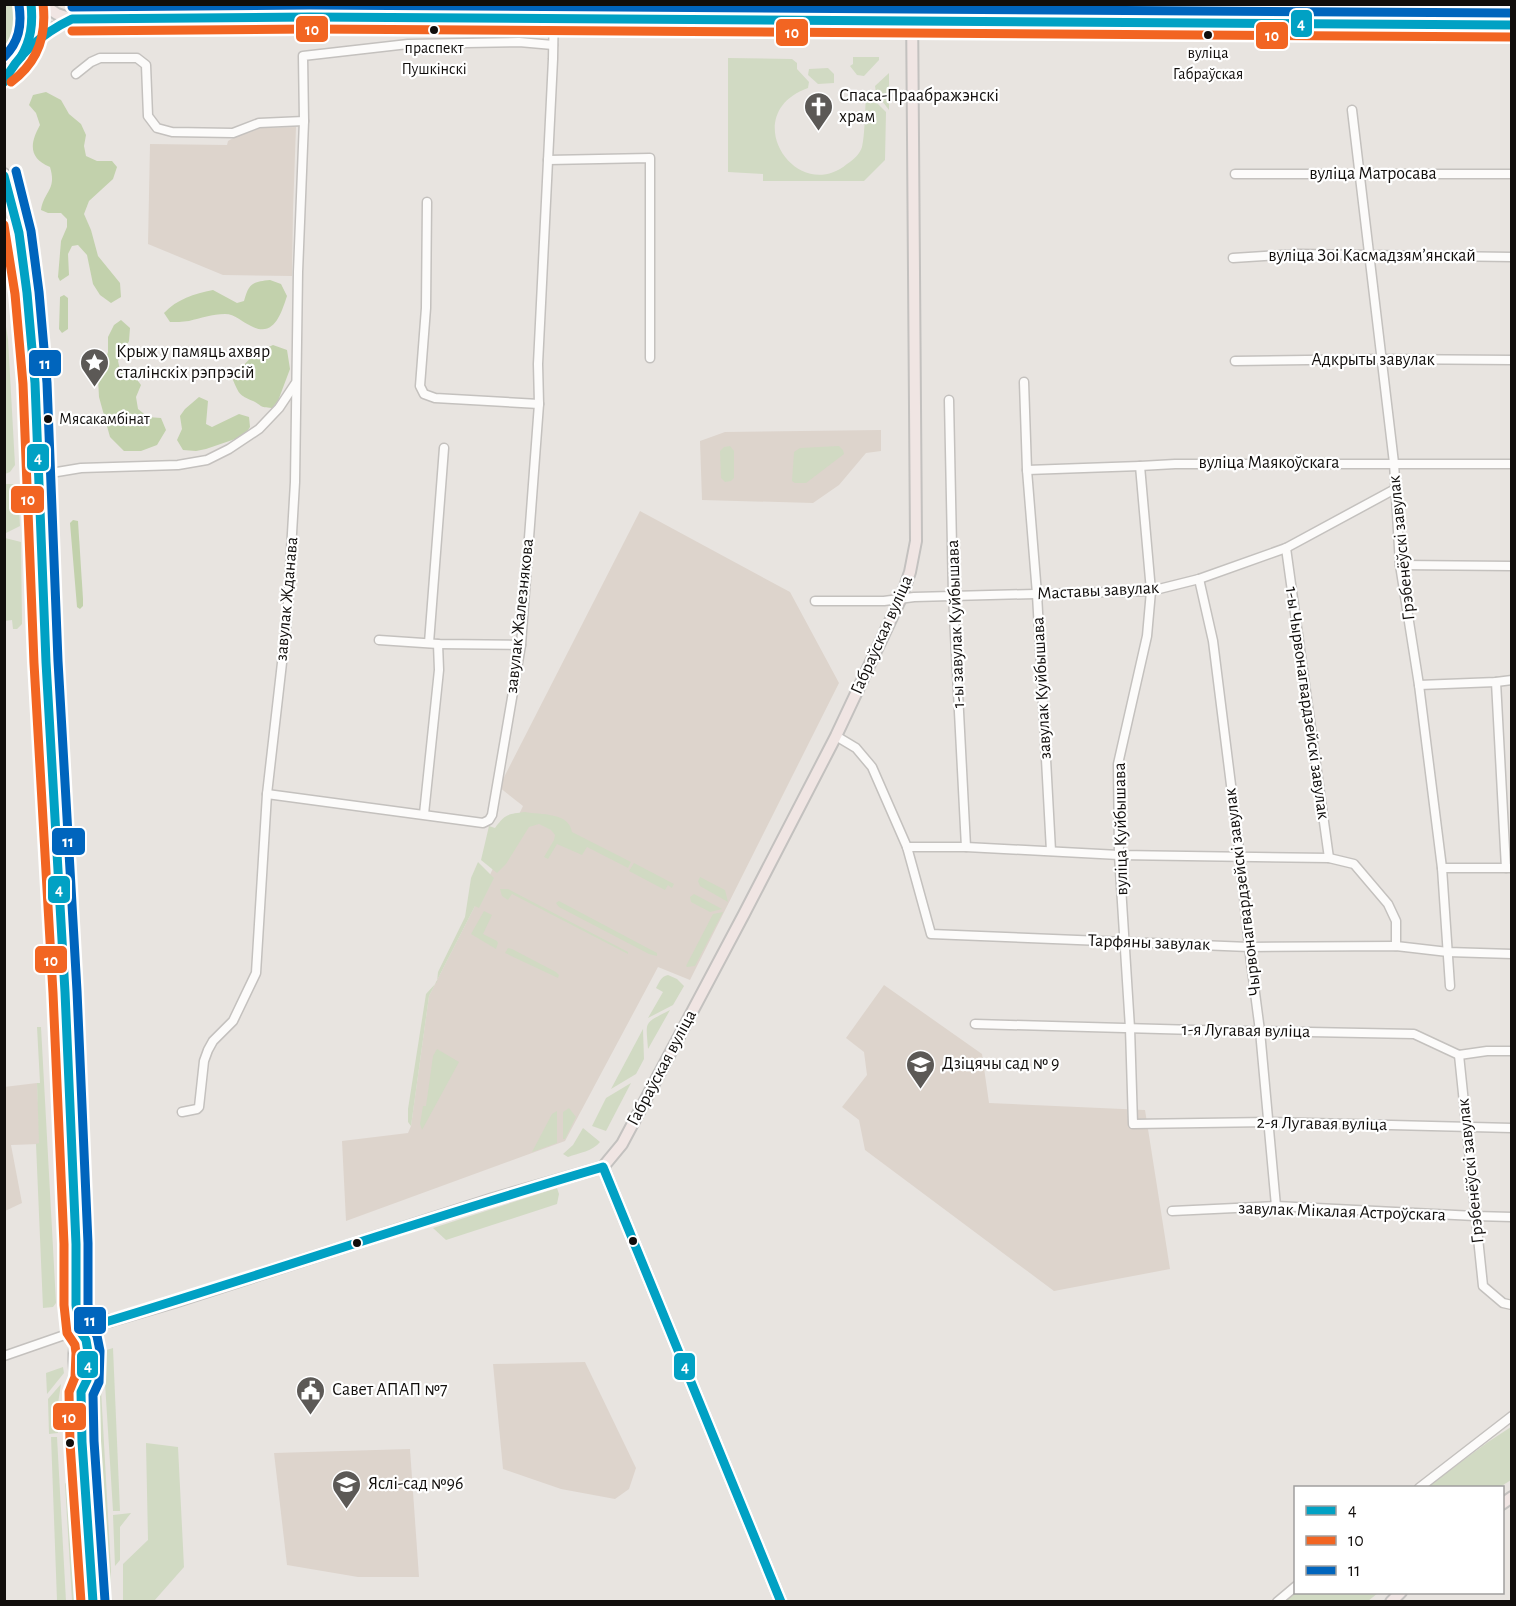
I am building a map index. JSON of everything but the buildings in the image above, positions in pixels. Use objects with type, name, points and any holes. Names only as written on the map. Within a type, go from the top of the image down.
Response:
[{"type":"main road","points":[[4,83],[7,71],[19,60],[26,49],[33,27],[31,4]]},
{"type":"main road","points":[[42,4],[57,14],[72,19],[553,18],[1512,25]]},
{"type":"main road","name":"Габраўская вуліца","points":[[603,1167],[622,1144],[836,736],[901,598],[910,572],[916,542],[912,4]]},
{"type":"main road","points":[[26,49],[50,30],[72,19]]},
{"type":"main road","points":[[4,174],[19,233],[35,383],[46,662],[76,1244],[76,1305],[80,1330],[86,1340],[88,1352],[87,1380],[81,1392],[82,1442],[93,1602]]},
{"type":"main road","points":[[80,1330],[493,1199],[603,1167],[781,1602]]},
{"type":"main road","points":[[76,1287],[87,1311],[110,1321]]},
{"type":"street","name":"завулак Жалезнякова","points":[[424,814],[483,823],[492,815],[521,645],[539,404],[538,364],[554,4]]},
{"type":"street","name":"завулак Жданава","points":[[182,1112],[199,1107],[204,1060],[208,1050],[213,1041],[233,1021],[256,973],[267,794],[287,619],[295,482],[298,272],[304,121],[303,56],[408,44],[519,42],[553,45]]},
{"type":"street","points":[[76,74],[100,58],[137,58],[146,65],[148,116],[157,128],[172,132],[233,133],[259,123],[304,121]]},
{"type":"street","name":"Грэбенёўскі завулак","points":[[1352,110],[1394,463],[1400,565],[1419,685],[1442,868],[1450,986]]},
{"type":"street","points":[[548,160],[650,158],[650,358]]},
{"type":"street","name":"вуліца Матросава","points":[[1235,174],[1512,174]]},
{"type":"street","points":[[427,201],[426,308],[420,386],[424,394],[435,398],[539,404]]},
{"type":"street","name":"вуліца Зоі Касмадзямʼянскай","points":[[1233,258],[1297,254],[1512,257]]},
{"type":"street","name":"Адкрыты завулак","points":[[1235,361],[1512,360]]},
{"type":"street","name":"завулак Куйбышава","points":[[1024,382],[1027,470],[1037,594],[1051,850]]},
{"type":"street","points":[[39,476],[81,468],[178,465],[207,460],[229,449],[259,429],[279,408],[296,383]]},
{"type":"street","name":"1-ы завулак Куйбышава","points":[[949,400],[953,596],[966,847]]},
{"type":"street","points":[[267,794],[424,814],[439,670],[434,644],[444,448]]},
{"type":"street","name":"вуліца Маякоўскага","points":[[1027,470],[1175,464],[1512,464]]},
{"type":"street","name":"вуліца Куйбышава","points":[[1133,1124],[1130,1028],[1119,855],[1118,764],[1147,636],[1151,591],[1140,466]]},
{"type":"street","name":"Маставы завулак","points":[[815,601],[884,601],[953,596],[1151,591],[1199,579],[1286,548],[1395,489]]},
{"type":"street","name":"1-ы Чырвонагвардзейскі завулак","points":[[1286,548],[1329,858]]},
{"type":"street","points":[[1400,565],[1512,566]]},
{"type":"street","name":"Чырвонагвардзейскі завулак","points":[[1199,579],[1215,652],[1260,1031],[1276,1206]]},
{"type":"street","points":[[380,640],[434,644],[521,645]]},
{"type":"street","points":[[1419,685],[1512,680]]},
{"type":"street","points":[[1442,868],[1509,868],[1496,682]]},
{"type":"street","points":[[836,736],[856,748],[872,767],[907,847],[1051,850],[1119,855],[1329,858],[1354,864],[1388,904],[1396,921],[1396,946]]},
{"type":"street","name":"Тарфяны завулак","points":[[907,847],[931,934],[1249,947],[1396,946],[1448,952],[1512,954]]},
{"type":"street","name":"1-я Лугавая вуліца","points":[[975,1024],[1414,1034],[1459,1055]]},
{"type":"street","points":[[1459,1055],[1487,1051],[1512,1051]]},
{"type":"street","name":"Грэбенёўскі завулак","points":[[1459,1055],[1483,1286],[1503,1304],[1512,1305]]},
{"type":"street","name":"2-я Лугавая вуліца","points":[[1133,1124],[1269,1122],[1512,1128]]},
{"type":"street","name":"завулак Мікалая Астроўскага","points":[[1172,1211],[1276,1206],[1512,1217]]},
{"type":"street","points":[[4,1356],[80,1330]]},
{"type":"street","points":[[1422,1486],[1512,1416]]},
{"type":"street","points":[[1277,1602],[1294,1588]]},
{"type":"shaded area","points":[[296,127],[292,276],[223,275],[148,244],[150,144],[227,145],[228,141],[235,137],[261,128]]},
{"type":"shaded area","points":[[881,430],[881,451],[866,453],[839,485],[813,503],[702,500],[700,441],[725,432]]},
{"type":"shaded area","points":[[640,511],[790,592],[839,683],[690,980],[658,967],[565,1141],[346,1221],[342,1141],[408,1133],[411,1126],[429,996],[523,806],[499,787]]},
{"type":"shaded area","points":[[884,985],[982,1054],[989,1103],[1145,1110],[1170,1269],[1054,1291],[865,1150],[859,1120],[842,1107],[867,1075],[864,1052],[846,1038]]},
{"type":"shaded area","points":[[37,1083],[40,1144],[11,1145],[22,1203],[5,1211],[4,1087]]},
{"type":"shaded area","points":[[585,1362],[636,1468],[629,1489],[615,1499],[561,1489],[503,1469],[493,1364]]},
{"type":"shaded area","name":"Яслі-сад №96","points":[[410,1449],[419,1577],[358,1577],[287,1565],[274,1453]]},
{"type":"green space","points":[[5,4],[20,5],[22,27],[15,47],[5,59]]},
{"type":"green space","points":[[853,57],[879,57],[879,60],[864,76],[857,75],[850,66],[853,64]]},
{"type":"green space","points":[[728,58],[792,59],[797,63],[797,69],[809,82],[808,88],[787,100],[777,117],[775,135],[781,152],[793,165],[809,174],[828,174],[854,159],[862,147],[868,94],[886,112],[885,160],[864,181],[763,181],[763,174],[728,172]]},
{"type":"green space","points":[[828,68],[834,74],[834,83],[818,84],[808,75],[809,69]]},
{"type":"green space","points":[[889,73],[889,110],[876,93],[875,86]]},
{"type":"green space","points":[[46,92],[61,100],[69,114],[81,124],[86,135],[84,146],[86,156],[97,161],[112,161],[117,167],[113,179],[89,201],[84,214],[98,256],[120,283],[121,297],[111,303],[100,295],[93,284],[87,255],[78,245],[72,246],[68,254],[69,275],[60,281],[58,277],[61,241],[67,227],[67,219],[61,213],[48,213],[41,210],[51,186],[52,175],[50,167],[38,159],[33,149],[34,138],[40,125],[36,113],[29,105],[33,95]]},
{"type":"green space","points":[[270,280],[281,284],[287,296],[279,317],[271,327],[265,329],[251,326],[229,314],[170,322],[164,313],[174,304],[186,298],[213,290],[237,303],[244,301],[252,284]]},
{"type":"green space","points":[[64,295],[68,298],[68,329],[62,333],[59,329],[60,297]]},
{"type":"green space","points":[[4,314],[8,339],[15,465],[10,472],[5,474]]},
{"type":"green space","points":[[121,320],[130,328],[129,341],[118,361],[120,370],[135,377],[141,385],[136,397],[138,409],[148,417],[161,418],[166,430],[157,445],[141,451],[124,451],[110,437],[99,397],[98,379],[108,352],[108,337],[114,325]]},
{"type":"green space","points":[[273,345],[287,350],[290,369],[278,401],[272,408],[262,407],[242,395],[233,380],[250,359]]},
{"type":"green space","points":[[199,397],[208,401],[206,424],[212,427],[239,414],[249,417],[250,427],[244,436],[206,449],[183,450],[177,440],[182,429],[180,416]]},
{"type":"green space","points":[[730,446],[734,451],[734,478],[725,482],[721,478],[720,451]]},
{"type":"green space","points":[[839,446],[844,454],[806,483],[792,481],[794,452],[800,448]]},
{"type":"green space","points":[[5,484],[14,484],[18,488],[20,526],[6,533]]},
{"type":"green space","points":[[73,520],[78,521],[83,599],[83,606],[80,609],[77,607],[70,523]]},
{"type":"green space","points":[[5,538],[21,542],[22,624],[17,629],[13,629],[12,620],[5,621]]},
{"type":"green space","points":[[525,812],[546,814],[566,821],[572,832],[631,862],[628,868],[587,847],[582,855],[557,844],[548,859],[544,857],[555,835],[551,830],[539,824],[529,827],[506,864],[497,873],[481,860],[489,826],[495,828],[507,816]]},
{"type":"green space","points":[[478,862],[494,878],[479,908],[475,906],[437,980],[438,972],[465,917],[471,878]]},
{"type":"green space","points":[[634,863],[674,884],[672,888],[668,885],[665,890],[629,871]]},
{"type":"green space","points":[[700,877],[725,890],[728,902],[700,886],[698,881]]},
{"type":"green space","points":[[500,889],[508,889],[628,954],[512,894],[508,900],[502,896]]},
{"type":"green space","points":[[694,894],[722,909],[710,912],[691,902],[690,897]]},
{"type":"green space","points":[[559,901],[657,953],[657,956],[559,907],[556,903]]},
{"type":"green space","points":[[484,911],[492,915],[483,934],[497,941],[496,949],[471,934]]},
{"type":"green space","points":[[723,912],[695,966],[687,967],[713,914]]},
{"type":"green space","points":[[508,948],[556,972],[559,975],[558,978],[505,953]]},
{"type":"green space","points":[[668,975],[677,979],[684,986],[673,1005],[648,1018],[663,992],[656,988],[662,978]]},
{"type":"green space","points":[[435,984],[429,996],[411,1126],[408,1122],[408,1109],[426,994]]},
{"type":"green space","points":[[670,1010],[648,1049],[648,1024]]},
{"type":"green space","points":[[37,1027],[41,1027],[56,1303],[53,1307],[43,1308],[36,1144],[39,1143],[37,1083],[40,1083]]},
{"type":"green space","points":[[643,1029],[644,1059],[636,1074],[611,1089]]},
{"type":"green space","points":[[437,1049],[459,1062],[422,1130],[420,1124],[423,1106],[426,1106],[433,1056]]},
{"type":"green space","points":[[631,1083],[606,1131],[592,1126],[606,1098]]},
{"type":"green space","points":[[569,1108],[576,1117],[563,1139],[563,1112]]},
{"type":"green space","points":[[557,1111],[557,1143],[532,1152],[552,1114]]},
{"type":"green space","points":[[583,1128],[600,1142],[594,1148],[581,1153],[568,1157],[563,1154],[573,1145]]},
{"type":"green space","points":[[557,1188],[559,1194],[557,1204],[446,1240],[433,1228]]},
{"type":"green space","points":[[113,1348],[120,1511],[113,1511],[103,1351]]},
{"type":"green space","points":[[99,1353],[111,1570],[110,1594],[104,1575],[94,1355]]},
{"type":"green space","points":[[63,1367],[64,1373],[47,1394],[46,1373]]},
{"type":"green space","points":[[61,1384],[57,1410],[58,1433],[49,1434],[48,1399]]},
{"type":"green space","points":[[1511,1427],[1511,1480],[1502,1486],[1429,1486]]},
{"type":"green space","points":[[51,1437],[57,1437],[66,1601],[57,1601]]},
{"type":"green space","points":[[146,1443],[178,1447],[184,1567],[154,1601],[123,1601],[123,1564],[148,1540]]},
{"type":"green space","points":[[65,1483],[73,1488],[78,1601],[72,1601]]},
{"type":"green space","points":[[131,1513],[120,1527],[120,1560],[115,1566],[113,1515]]},
{"type":"green space","points":[[1294,1594],[1377,1594],[1368,1601],[1284,1601]]},
{"type":"transit line","name":"4","points":[[21,57],[30,32],[31,4]]},
{"type":"transit line","name":"10","points":[[11,82],[34,58],[43,27],[43,4]]},
{"type":"transit line","name":"11","points":[[4,57],[13,46],[18,33],[19,5]]},
{"type":"transit line","name":"11","points":[[72,7],[310,5],[1512,13]]},
{"type":"transit line","name":"4","points":[[4,82],[17,61],[33,44],[72,19],[310,17],[1512,25]]},
{"type":"transit line","name":"10","points":[[72,31],[310,29],[1512,37]]},
{"type":"transit line","name":"11","points":[[16,171],[31,231],[47,383],[58,661],[77,991],[88,1243],[88,1304],[91,1326],[97,1336],[100,1351],[99,1382],[93,1395],[105,1601]]},
{"type":"transit line","name":"4","points":[[4,176],[19,233],[35,383],[46,662],[65,992],[76,1244],[76,1305],[79,1330],[86,1340],[88,1352],[87,1380],[81,1392],[82,1442],[93,1602]]},
{"type":"transit line","name":"10","points":[[4,225],[15,294],[23,384],[34,663],[53,993],[64,1244],[64,1305],[67,1333],[75,1345],[76,1353],[75,1377],[69,1392],[70,1443],[81,1602]]},
{"type":"transit line","name":"4","points":[[79,1330],[603,1167],[781,1602]]},
{"type":"place","name":"праспект Пушкінскі","points":[[434,30]]},
{"type":"place","name":"вуліца Габраўская","points":[[1208,35]]},
{"type":"place","name":"Спаса-Праабражэнскі храм","points":[[818,132]]},
{"type":"place","name":"Крыж у памяць ахвяр сталінскіх рэпрэсій","points":[[95,388]]},
{"type":"place","name":"Мясакамбінат","points":[[48,419]]},
{"type":"place","name":"Дзіцячы сад № 9","points":[[921,1090]]},
{"type":"place","name":"Савет АПАП №7","points":[[311,1416]]},
{"type":"place","name":"Яслі-сад №96","points":[[347,1510]]}]
